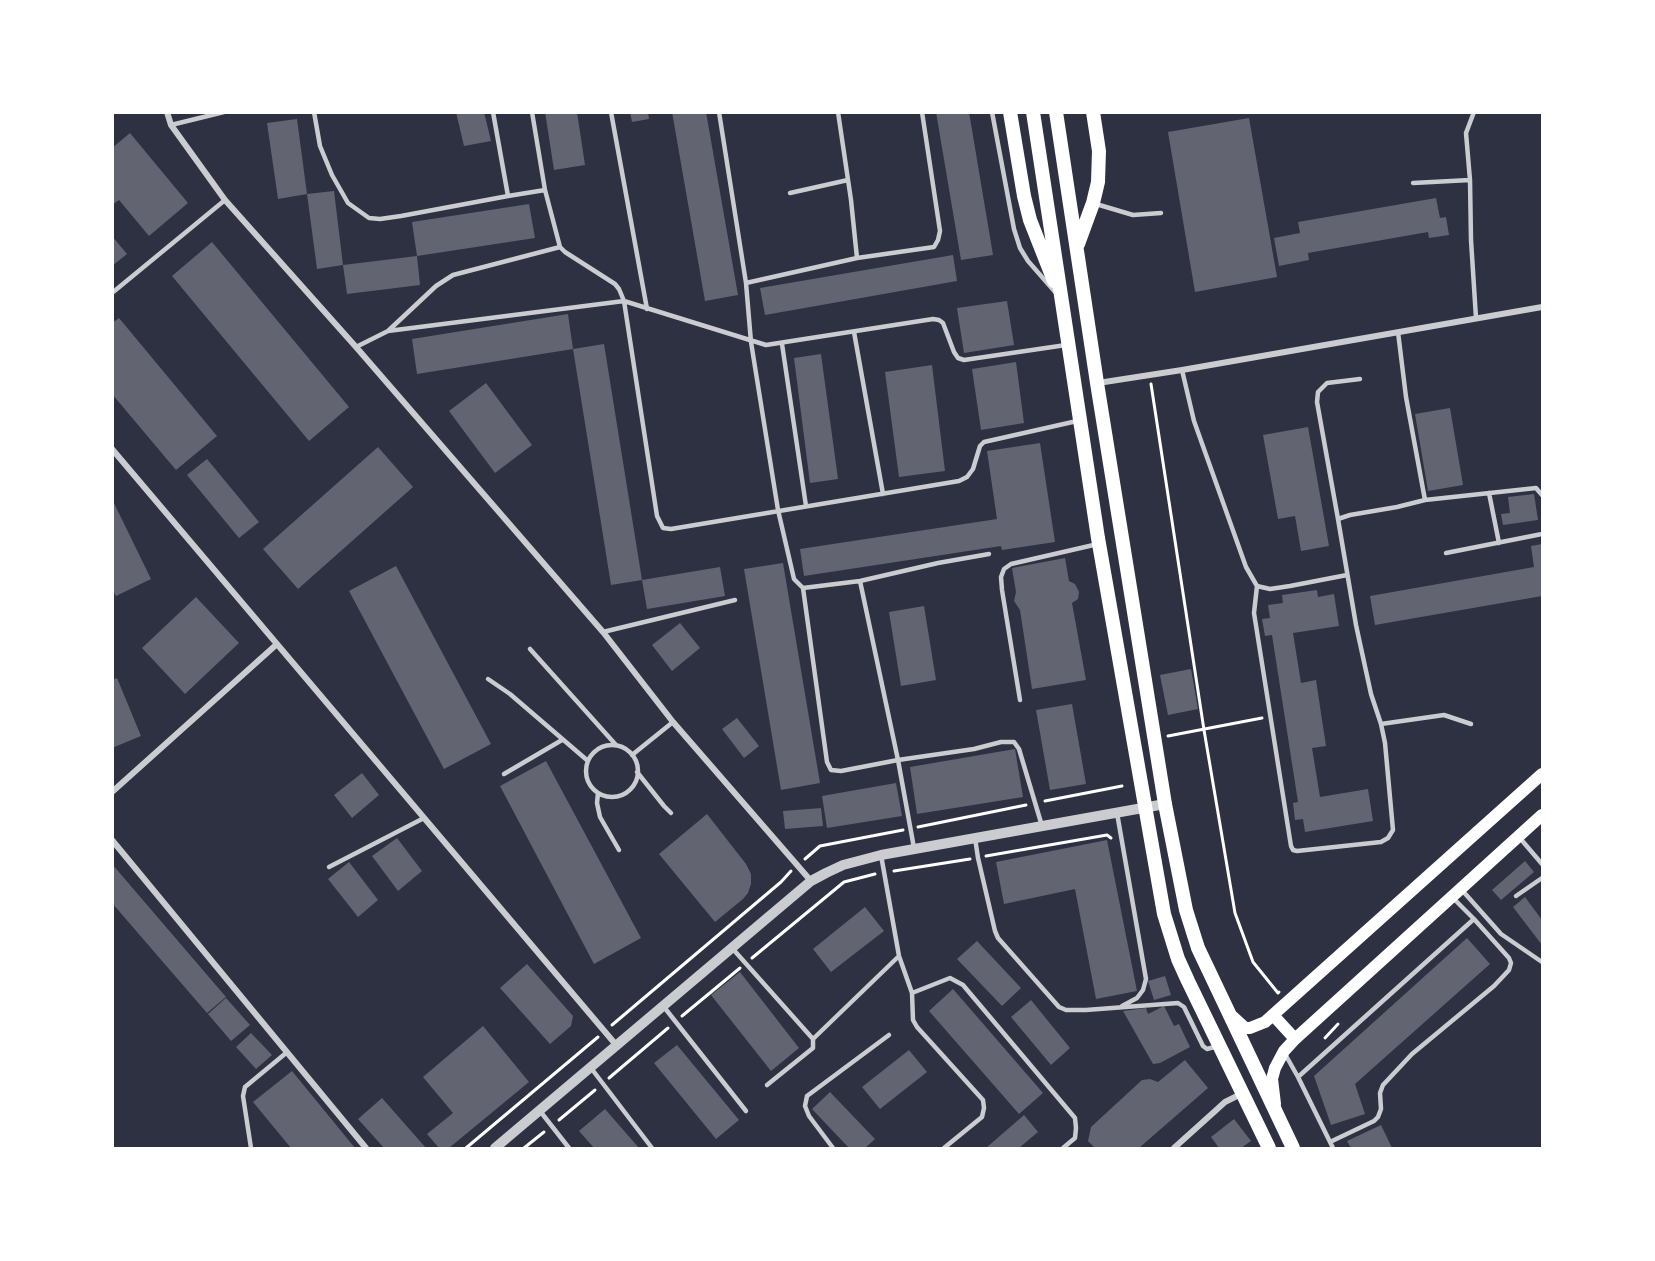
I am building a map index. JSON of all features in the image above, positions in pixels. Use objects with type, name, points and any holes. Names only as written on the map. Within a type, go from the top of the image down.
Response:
[{"type":"main road","points":[[1010,112],[1030,220],[1062,299]]},
{"type":"main road","points":[[1033,112],[1099,544],[1164,914],[1178,959],[1269,1149]]},
{"type":"main road","points":[[1056,112],[1165,804],[1186,910],[1198,948],[1293,1149]]},
{"type":"main road","points":[[1077,246],[1094,204],[1098,182],[1099,159],[1093,112]]},
{"type":"main road","points":[[1228,1012],[1245,1028],[1256,1026],[1273,1015],[1542,774]]},
{"type":"main road","points":[[1276,1111],[1272,1079],[1284,1051],[1294,1039],[1542,815]]},
{"type":"main road","points":[[1273,1015],[1294,1039]]},
{"type":"street","points":[[166,112],[171,125],[225,200],[356,347],[603,633],[673,722],[811,881]]},
{"type":"street","points":[[1097,383],[1542,307]]},
{"type":"street","points":[[112,449],[617,1046]]},
{"type":"street","points":[[112,792],[277,644]]},
{"type":"street","points":[[495,1149],[811,881],[843,865],[881,855],[1165,804]]},
{"type":"street","points":[[112,840],[366,1149]]},
{"type":"street","points":[[1174,1149],[1226,1102],[1243,1093]]},
{"type":"lane","points":[[171,125],[225,112]]},
{"type":"lane","points":[[314,112],[320,146],[332,175],[348,203],[369,218],[401,216],[545,190]]},
{"type":"lane","points":[[493,112],[508,196]]},
{"type":"lane","points":[[532,112],[545,190],[560,246],[615,284],[624,302],[657,516],[663,528],[671,529],[959,481],[973,470],[980,446],[984,442],[1080,421]]},
{"type":"lane","points":[[611,112],[647,309]]},
{"type":"lane","points":[[719,112],[746,283],[751,342],[778,510],[794,579],[802,588],[827,762],[831,770],[841,771],[974,749],[1002,742],[1014,742],[1019,749],[1042,826]]},
{"type":"lane","points":[[838,112],[857,258]]},
{"type":"lane","points":[[746,283],[857,258],[934,247],[940,231],[922,112]]},
{"type":"lane","points":[[992,112],[1014,230],[1020,248],[1035,271],[1062,299]]},
{"type":"lane","points":[[1474,112],[1466,133],[1476,318]]},
{"type":"lane","points":[[790,193],[848,180]]},
{"type":"lane","points":[[1413,183],[1470,180]]},
{"type":"lane","points":[[112,293],[225,200]]},
{"type":"lane","points":[[1094,204],[1133,215],[1161,213]]},
{"type":"lane","points":[[356,347],[388,331],[436,286],[453,275],[560,246]]},
{"type":"lane","points":[[388,331],[624,302],[766,345],[933,319],[943,323],[954,352],[958,358],[964,360],[1069,345]]},
{"type":"lane","points":[[854,332],[883,494]]},
{"type":"lane","points":[[1398,333],[1406,397],[1425,500]]},
{"type":"lane","points":[[782,344],[806,506]]},
{"type":"lane","points":[[1182,370],[1194,421],[1246,567],[1257,586],[1254,613],[1269,716],[1291,846],[1293,850],[1298,851],[1381,842],[1388,838],[1394,830],[1385,743],[1371,694],[1347,574],[1317,402],[1318,392],[1327,383],[1360,379]]},
{"type":"lane","points":[[1338,519],[1425,500],[1536,488],[1542,495]]},
{"type":"lane","points":[[1490,493],[1499,543]]},
{"type":"lane","points":[[1446,553],[1542,534]]},
{"type":"lane","points":[[1020,700],[1002,590],[1001,577],[1004,569],[1011,564],[1099,544]]},
{"type":"lane","points":[[802,588],[860,581],[989,554]]},
{"type":"lane","points":[[1257,586],[1270,589],[1347,574]]},
{"type":"lane","points":[[860,581],[915,849]]},
{"type":"lane","points":[[603,633],[735,600]]},
{"type":"lane","points":[[530,649],[617,746]]},
{"type":"lane","points":[[488,679],[510,694],[588,762]]},
{"type":"lane","points":[[1381,724],[1444,715],[1471,724]]},
{"type":"lane","points":[[632,755],[673,722]]},
{"type":"lane","points":[[504,774],[562,740]]},
{"type":"lane","points":[[608,745],[617,746],[632,755],[637,772],[631,788],[624,794],[606,796],[591,787],[586,770],[592,754],[599,748],[608,745]]},
{"type":"lane","points":[[637,772],[671,813]]},
{"type":"lane","points":[[598,793],[597,803],[600,817],[619,850]]},
{"type":"lane","points":[[1117,813],[1146,979],[1143,990],[1137,998],[1117,1008]]},
{"type":"lane","points":[[328,867],[424,818]]},
{"type":"lane","points":[[1518,837],[1542,864]]},
{"type":"lane","points":[[975,838],[992,922],[998,938],[1059,1007],[1066,1010],[1086,1010],[1178,1003],[1184,1007],[1203,1046],[1207,1049],[1219,1045]]},
{"type":"lane","points":[[881,855],[899,957],[912,993],[913,1020],[983,1100],[984,1108],[981,1117],[944,1149]]},
{"type":"lane","points":[[1516,896],[1542,878]]},
{"type":"lane","points":[[1330,1142],[1374,1121],[1381,1109],[1380,1093],[1383,1085],[1413,1054],[1494,986],[1509,970],[1511,963],[1509,958],[1474,919],[1456,893]]},
{"type":"lane","points":[[1456,893],[1501,934],[1542,962]]},
{"type":"lane","points":[[1298,1077],[1474,919]]},
{"type":"lane","points":[[732,948],[813,1039],[813,1048],[767,1085]]},
{"type":"lane","points":[[813,1039],[899,957]]},
{"type":"lane","points":[[912,993],[950,978],[963,985],[1075,1118],[1075,1138],[1063,1149]]},
{"type":"lane","points":[[664,1006],[746,1111]]},
{"type":"lane","points":[[833,1149],[809,1116],[805,1106],[807,1096],[889,1035]]},
{"type":"lane","points":[[1284,1051],[1333,1149]]},
{"type":"lane","points":[[251,1149],[243,1096],[245,1087],[286,1053]]},
{"type":"lane","points":[[591,1068],[652,1149]]},
{"type":"lane","points":[[540,1111],[569,1149]]},
{"type":"path","points":[[1150,375],[1204,730],[1235,914],[1253,962],[1278,993],[1285,986]]},
{"type":"path","points":[[1164,736],[1269,716]]},
{"type":"path","points":[[524,1149],[844,882],[884,872],[1107,835],[1115,847],[1124,848]]},
{"type":"building","points":[[456,112],[484,112],[491,141],[464,146]]},
{"type":"building","points":[[545,112],[577,112],[585,165],[554,170]]},
{"type":"building","points":[[630,112],[648,112],[649,119],[632,122]]},
{"type":"building","points":[[672,112],[706,112],[738,295],[705,301]]},
{"type":"building","points":[[936,112],[969,112],[993,255],[961,260]]},
{"type":"building","points":[[1249,118],[1277,277],[1195,292],[1168,132]]},
{"type":"building","points":[[297,119],[307,194],[278,199],[267,123]]},
{"type":"building","points":[[130,133],[188,203],[149,236],[119,200],[112,205],[112,148]]},
{"type":"building","points":[[334,191],[343,265],[317,269],[307,194]]},
{"type":"building","points":[[1436,198],[1440,218],[1446,217],[1449,235],[1429,238],[1428,232],[1308,253],[1309,260],[1279,266],[1274,238],[1300,233],[1298,222]]},
{"type":"building","points":[[529,204],[535,238],[417,256],[412,222]]},
{"type":"building","points":[[112,236],[127,254],[112,266]]},
{"type":"building","points":[[212,242],[349,407],[309,441],[172,276]]},
{"type":"building","points":[[953,255],[957,281],[765,315],[760,288]]},
{"type":"building","points":[[417,256],[420,285],[347,294],[343,265]]},
{"type":"building","points":[[1007,301],[1014,345],[964,353],[957,308]]},
{"type":"building","points":[[568,314],[573,349],[417,374],[412,339]]},
{"type":"building","points":[[119,318],[217,436],[176,470],[112,394],[112,323]]},
{"type":"building","points":[[604,344],[642,580],[611,585],[573,349]]},
{"type":"building","points":[[821,354],[838,479],[810,483],[794,358]]},
{"type":"building","points":[[1016,362],[1024,423],[981,430],[972,369]]},
{"type":"building","points":[[932,365],[945,471],[899,477],[885,372]]},
{"type":"building","points":[[486,383],[532,445],[495,473],[449,411]]},
{"type":"building","points":[[1450,408],[1463,485],[1428,491],[1415,414]]},
{"type":"building","points":[[1308,427],[1329,546],[1301,551],[1295,516],[1278,519],[1263,435]]},
{"type":"building","points":[[1040,443],[1055,542],[1002,550],[1001,546],[804,576],[800,549],[997,519],[987,451]]},
{"type":"building","points":[[378,447],[413,487],[298,589],[263,549]]},
{"type":"building","points":[[207,459],[259,522],[239,538],[187,475]]},
{"type":"building","points":[[1534,494],[1538,520],[1503,525],[1501,514],[1510,513],[1508,497]]},
{"type":"building","points":[[112,499],[151,579],[116,596],[112,590]]},
{"type":"building","points":[[1542,544],[1542,596],[1375,625],[1370,596],[1534,567],[1531,546]]},
{"type":"building","points":[[1065,558],[1069,581],[1075,584],[1079,592],[1078,599],[1072,603],[1086,680],[1032,689],[1020,610],[1014,601],[1016,592],[1012,568]]},
{"type":"building","points":[[783,563],[820,783],[781,790],[744,569]]},
{"type":"building","points":[[396,566],[491,744],[444,769],[349,591]]},
{"type":"building","points":[[720,567],[725,596],[647,609],[642,580]]},
{"type":"building","points":[[1317,590],[1318,597],[1334,594],[1339,626],[1293,633],[1301,683],[1316,680],[1326,746],[1312,748],[1320,797],[1368,789],[1373,821],[1305,832],[1303,819],[1295,820],[1293,803],[1298,802],[1272,635],[1265,636],[1262,619],[1270,618],[1268,605],[1283,603],[1282,595]]},
{"type":"building","points":[[196,597],[239,643],[185,694],[142,648]]},
{"type":"building","points":[[924,606],[936,680],[901,686],[889,612]]},
{"type":"building","points":[[680,623],[700,648],[672,671],[652,645]]},
{"type":"building","points":[[1191,669],[1198,709],[1168,715],[1160,675]]},
{"type":"building","points":[[117,678],[141,736],[112,748],[112,680]]},
{"type":"building","points":[[1072,704],[1086,784],[1050,790],[1036,710]]},
{"type":"building","points":[[737,718],[759,746],[744,758],[722,729]]},
{"type":"building","points":[[1015,749],[1023,797],[917,814],[910,767]]},
{"type":"building","points":[[546,761],[641,938],[594,964],[500,786]]},
{"type":"building","points":[[362,773],[379,795],[352,818],[334,795]]},
{"type":"building","points":[[896,783],[902,816],[827,828],[822,796]]},
{"type":"building","points":[[821,808],[823,826],[785,829],[783,811]]},
{"type":"building","points":[[707,814],[746,864],[751,874],[748,893],[715,922],[659,854]]},
{"type":"building","points":[[397,838],[422,871],[398,891],[372,856]]},
{"type":"building","points":[[1107,840],[1137,991],[1096,999],[1075,889],[1004,904],[996,862]]},
{"type":"building","points":[[1525,861],[1534,872],[1501,900],[1492,890]]},
{"type":"building","points":[[349,862],[378,900],[358,917],[328,879]]},
{"type":"building","points":[[112,864],[226,997],[207,1013],[112,903]]},
{"type":"building","points":[[1525,897],[1542,920],[1542,945],[1513,907]]},
{"type":"building","points":[[865,907],[884,931],[831,972],[813,949]]},
{"type":"building","points":[[1467,938],[1490,964],[1355,1084],[1365,1114],[1331,1125],[1314,1076]]},
{"type":"building","points":[[977,941],[1021,988],[1002,1006],[957,959]]},
{"type":"building","points":[[527,964],[573,1016],[571,1026],[550,1044],[500,988]]},
{"type":"building","points":[[740,972],[799,1048],[771,1071],[711,995]]},
{"type":"building","points":[[1165,976],[1171,995],[1154,1000],[1148,981]]},
{"type":"building","points":[[953,989],[1043,1093],[1019,1114],[929,1011]]},
{"type":"building","points":[[226,998],[250,1025],[231,1041],[208,1014]]},
{"type":"building","points":[[1031,1000],[1070,1048],[1051,1065],[1011,1017]]},
{"type":"building","points":[[1164,1006],[1174,1026],[1179,1024],[1190,1047],[1160,1063],[1153,1064],[1123,1011],[1146,1008],[1148,1014]]},
{"type":"building","points":[[483,1026],[529,1082],[449,1148],[439,1148],[427,1134],[453,1113],[423,1077]]},
{"type":"building","points":[[251,1033],[272,1055],[256,1069],[236,1047]]},
{"type":"building","points":[[677,1045],[739,1120],[716,1139],[654,1063]]},
{"type":"building","points":[[909,1050],[927,1072],[880,1109],[862,1087]]},
{"type":"building","points":[[1185,1060],[1208,1088],[1139,1148],[1095,1148],[1088,1141],[1091,1127],[1142,1080],[1150,1079],[1158,1082]]},
{"type":"building","points":[[292,1071],[355,1148],[291,1148],[253,1102]]},
{"type":"building","points":[[830,1092],[875,1139],[865,1148],[849,1148],[812,1109]]},
{"type":"building","points":[[382,1098],[426,1148],[384,1148],[358,1119]]},
{"type":"building","points":[[605,1109],[639,1148],[594,1148],[579,1131]]},
{"type":"building","points":[[1024,1115],[1038,1132],[1019,1148],[986,1148]]},
{"type":"building","points":[[1234,1119],[1251,1141],[1241,1148],[1219,1148],[1211,1137]]},
{"type":"building","points":[[1381,1125],[1392,1148],[1351,1148],[1347,1141]]}]
